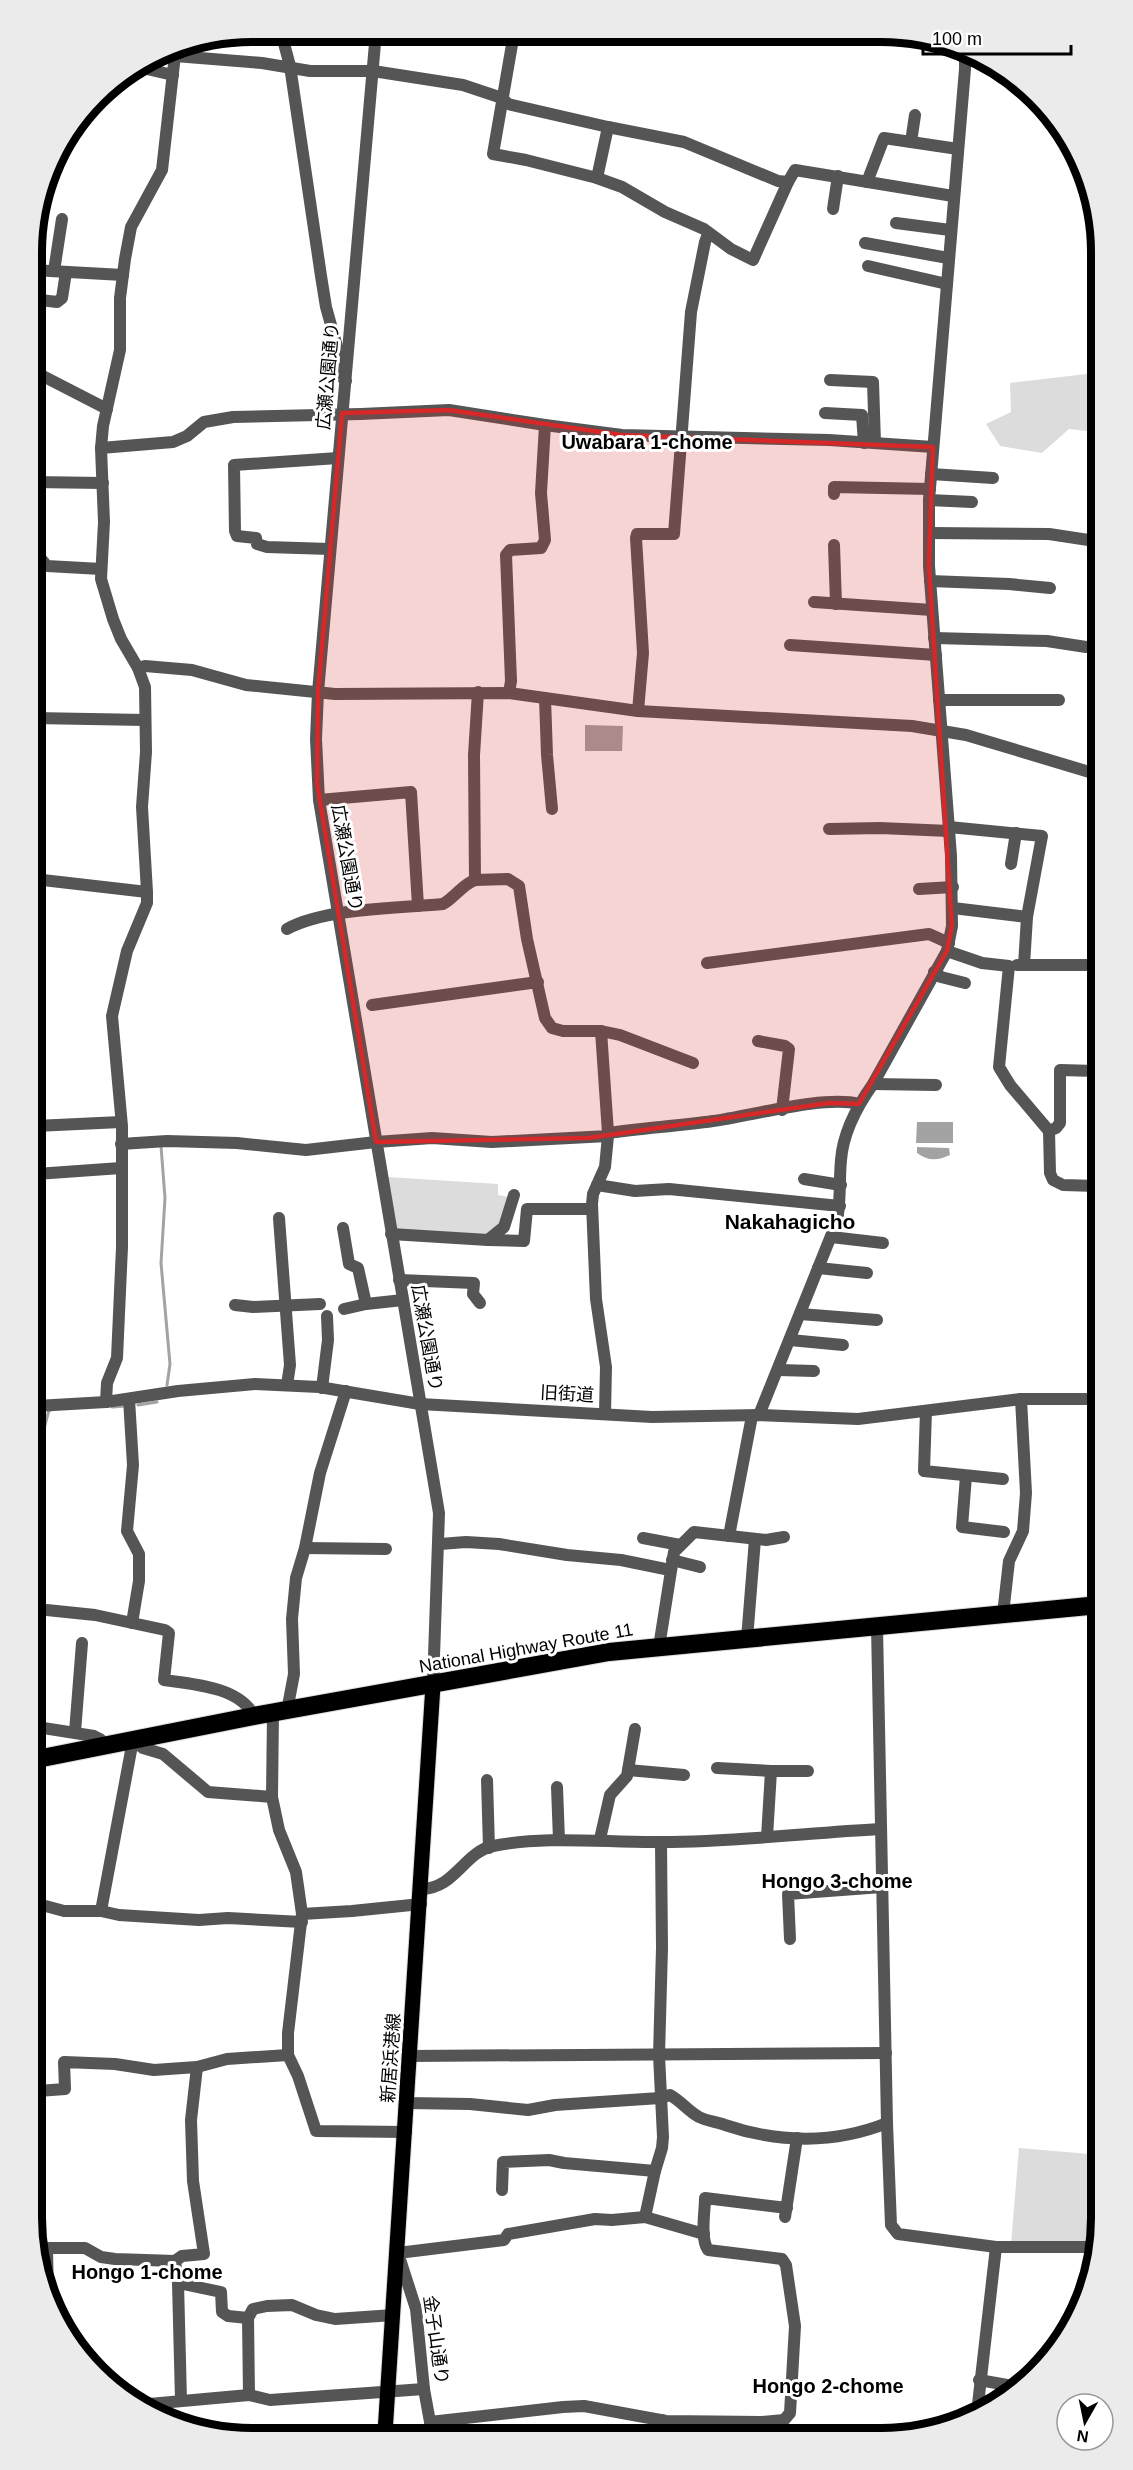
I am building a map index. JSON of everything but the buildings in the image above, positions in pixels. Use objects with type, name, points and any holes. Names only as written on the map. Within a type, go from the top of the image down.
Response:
[{"type":"highway","name":"National Highway Route 11","points":[[42,1758],[564,1659],[659,1647],[1091,1606]]},
{"type":"main road","name":"新居浜港線","points":[[386,2428],[433,1685]]},
{"type":"street","points":[[284,42],[290,66],[326,308],[338,350],[338,374],[346,381]]},
{"type":"street","name":"広瀬公園通り","points":[[375,42],[330,549],[316,739],[319,800],[439,1513],[440,1544],[433,1685]]},
{"type":"street","points":[[512,42],[493,154],[597,178],[622,187],[704,230],[753,260],[795,170],[953,196]]},
{"type":"street","points":[[186,52],[320,71],[373,71],[464,85],[502,98],[508,104],[684,142],[778,181],[788,182]]},
{"type":"street","points":[[106,1402],[107,1383],[117,1358],[122,1247],[121,1122],[112,1016],[127,951],[147,903],[147,892],[142,807],[146,752],[145,687],[138,668],[113,620],[101,579],[104,522],[101,448],[120,350],[120,298],[131,227],[162,170],[175,57]]},
{"type":"street","points":[[729,1536],[756,1416],[778,1370],[831,1237],[840,1206],[841,1158],[859,1104],[873,1084],[948,947],[953,887],[930,581],[929,495],[964,60]]},
{"type":"street","points":[[148,69],[173,75]]},
{"type":"street","points":[[911,142],[915,115]]},
{"type":"street","points":[[597,178],[608,127]]},
{"type":"street","points":[[867,182],[884,138],[958,149]]},
{"type":"street","points":[[833,209],[838,176]]},
{"type":"street","points":[[42,300],[57,302],[62,298],[60,272],[63,219]]},
{"type":"street","points":[[896,223],[950,230]]},
{"type":"street","points":[[638,711],[644,653],[636,538],[637,534],[674,534],[691,312],[708,234]]},
{"type":"street","points":[[865,243],[948,258]]},
{"type":"street","points":[[868,266],[946,284]]},
{"type":"street","points":[[42,271],[123,275]]},
{"type":"street","points":[[42,376],[107,409]]},
{"type":"street","points":[[830,380],[873,382],[869,443]]},
{"type":"street","points":[[101,448],[173,442],[187,436],[204,422],[233,417],[449,410],[622,435],[933,447]]},
{"type":"street","points":[[825,414],[862,415],[869,443]]},
{"type":"street","points":[[509,693],[511,681],[506,555],[510,550],[541,548],[544,540],[541,493],[545,425]]},
{"type":"street","points":[[330,549],[267,547],[257,544],[256,538],[237,536],[234,465],[338,458]]},
{"type":"street","points":[[931,474],[993,478]]},
{"type":"street","points":[[42,482],[103,483]]},
{"type":"street","points":[[834,494],[834,486],[929,495],[972,502]]},
{"type":"street","points":[[929,533],[1049,534],[1091,540]]},
{"type":"street","points":[[834,545],[836,604]]},
{"type":"street","points":[[42,560],[47,566],[101,569]]},
{"type":"street","points":[[930,581],[1050,588]]},
{"type":"street","points":[[814,602],[932,610]]},
{"type":"street","points":[[934,638],[1047,641],[1086,647]]},
{"type":"street","points":[[790,645],[936,655]]},
{"type":"street","points":[[138,668],[145,666],[192,670],[246,685],[335,694],[509,693],[638,711],[900,725],[966,735],[1091,772]]},
{"type":"street","points":[[475,880],[474,755],[478,692]]},
{"type":"street","points":[[545,698],[552,809]]},
{"type":"street","points":[[939,700],[1059,700]]},
{"type":"street","points":[[42,718],[145,720]]},
{"type":"street","points":[[319,800],[411,792],[418,906]]},
{"type":"street","points":[[830,829],[949,829],[1042,836],[1027,917],[1024,965]]},
{"type":"street","points":[[1011,864],[1016,833]]},
{"type":"street","points":[[287,929],[299,922],[339,915],[443,904],[452,899],[469,882],[508,879],[519,886],[527,939],[545,1018],[552,1028],[563,1031],[601,1031],[620,1035],[693,1062]]},
{"type":"street","points":[[42,880],[147,892]]},
{"type":"street","points":[[919,889],[953,887]]},
{"type":"street","points":[[953,908],[1027,917]]},
{"type":"street","points":[[707,963],[929,934],[948,947],[982,963],[1009,966],[1091,965]]},
{"type":"street","points":[[1009,966],[999,1067],[1010,1085],[1049,1131],[1050,1173],[1053,1180],[1063,1185],[1091,1186]]},
{"type":"street","points":[[934,972],[941,977],[965,983]]},
{"type":"street","points":[[372,1005],[538,982]]},
{"type":"street","points":[[601,1031],[608,1135],[605,1167],[593,1194],[592,1209],[597,1313],[606,1366],[605,1414]]},
{"type":"street","points":[[758,1041],[789,1048],[782,1110]]},
{"type":"street","points":[[1049,1131],[1060,1123],[1060,1070],[1091,1071]]},
{"type":"street","points":[[873,1084],[936,1084]]},
{"type":"street","points":[[121,1144],[167,1141],[237,1143],[306,1150],[432,1138],[492,1142],[608,1135],[829,1103],[859,1104]]},
{"type":"street","points":[[42,1126],[121,1122]]},
{"type":"street","points":[[42,1174],[121,1168]]},
{"type":"street","points":[[804,1179],[841,1185]]},
{"type":"street","points":[[597,1185],[635,1191],[669,1189],[840,1206]]},
{"type":"street","points":[[488,1240],[504,1227],[514,1195]]},
{"type":"street","points":[[392,1234],[524,1241],[527,1209],[592,1209]]},
{"type":"street","points":[[279,1218],[290,1365],[287,1385]]},
{"type":"street","points":[[343,1228],[349,1264],[358,1268],[366,1305]]},
{"type":"street","points":[[831,1237],[883,1243]]},
{"type":"street","points":[[818,1268],[867,1273]]},
{"type":"street","points":[[399,1281],[474,1283],[473,1294],[480,1303]]},
{"type":"street","points":[[344,1309],[403,1300]]},
{"type":"street","points":[[235,1305],[320,1304]]},
{"type":"street","points":[[800,1314],[878,1320]]},
{"type":"street","points":[[322,1388],[328,1340],[327,1316]]},
{"type":"street","points":[[790,1340],[843,1345]]},
{"type":"street","points":[[778,1370],[814,1371]]},
{"type":"street","name":"旧街道","points":[[42,1406],[106,1402],[178,1391],[255,1384],[322,1388],[420,1404],[652,1417],[756,1416],[858,1419],[1021,1399],[1091,1399]]},
{"type":"street","points":[[346,1391],[320,1473],[305,1548],[296,1578],[293,1600],[294,1674],[280,1712],[272,1797],[279,1830],[296,1872],[302,1918],[288,2033],[288,2055],[298,2076],[316,2131],[406,2132]]},
{"type":"street","points":[[129,1399],[133,1465],[127,1531],[139,1554],[139,1581],[132,1623]]},
{"type":"street","points":[[1002,1614],[1009,1561],[1023,1531],[1026,1493],[1021,1399]]},
{"type":"street","points":[[926,1411],[924,1471],[1003,1479]]},
{"type":"street","points":[[966,1476],[962,1527],[1004,1532]]},
{"type":"street","points":[[659,1647],[674,1552],[693,1532],[756,1539],[784,1536]]},
{"type":"street","points":[[643,1538],[680,1545]]},
{"type":"street","points":[[747,1639],[756,1539]]},
{"type":"street","points":[[440,1544],[466,1542],[498,1544],[567,1555],[700,1567]]},
{"type":"street","points":[[305,1548],[386,1549]]},
{"type":"street","points":[[42,1610],[95,1615],[165,1630],[170,1633],[164,1680],[203,1686],[236,1698],[249,1706],[254,1716]]},
{"type":"street","points":[[877,1627],[891,2225],[898,2234],[996,2247],[1089,2247]]},
{"type":"street","points":[[75,1731],[82,1643]]},
{"type":"street","points":[[42,1728],[75,1731],[94,1736],[100,1739],[105,1746]]},
{"type":"street","points":[[600,1839],[610,1795],[627,1776],[635,1730]]},
{"type":"street","points":[[101,1911],[133,1740],[143,1748],[163,1754],[208,1792],[272,1797]]},
{"type":"street","points":[[717,1768],[771,1771],[808,1770]]},
{"type":"street","points":[[628,1770],[684,1775]]},
{"type":"street","points":[[767,1837],[771,1771]]},
{"type":"street","points":[[487,1780],[489,1848]]},
{"type":"street","points":[[557,1786],[559,1840]]},
{"type":"street","points":[[42,1905],[64,1911],[101,1911],[118,1915],[199,1920],[302,1918],[421,1897],[461,1871],[471,1858],[489,1848],[559,1840],[600,1839],[661,1842],[880,1829]]},
{"type":"street","points":[[645,2217],[663,2137],[659,2055],[662,1948],[661,1842]]},
{"type":"street","points":[[790,1939],[788,1894],[882,1887]]},
{"type":"street","points":[[410,2056],[886,2053]]},
{"type":"street","points":[[42,2091],[65,2089],[64,2062],[115,2064],[154,2070],[197,2067],[227,2060],[288,2055]]},
{"type":"street","points":[[44,2248],[85,2248],[101,2257],[115,2259],[175,2260],[182,2256],[204,2254],[194,2181],[191,2120],[197,2067]]},
{"type":"street","points":[[407,2103],[470,2104],[528,2110],[555,2105],[660,2098],[669,2095],[699,2117],[759,2135],[828,2138],[887,2123]]},
{"type":"street","points":[[431,2427],[574,2406],[661,2426],[734,2427],[784,2420],[790,2413],[795,2326],[786,2265],[782,2259],[708,2250],[705,2246],[704,2234],[705,2198],[786,2213],[797,2138]]},
{"type":"street","points":[[502,2190],[503,2162],[549,2160],[655,2171]]},
{"type":"street","points":[[398,2253],[504,2240],[508,2234],[595,2219],[645,2217],[704,2234]]},
{"type":"street","points":[[978,2404],[996,2247]]},
{"type":"street","name":"金子山通り","points":[[398,2253],[416,2309],[424,2389],[431,2427]]},
{"type":"street","points":[[175,2260],[178,2283],[181,2400]]},
{"type":"street","points":[[178,2283],[221,2292],[222,2312],[228,2316],[248,2318]]},
{"type":"street","points":[[249,2396],[248,2318],[253,2309],[292,2305],[327,2319],[394,2315]]},
{"type":"street","points":[[979,2380],[1009,2385]]},
{"type":"street","points":[[154,2403],[249,2396],[270,2400],[424,2389]]},
{"type":"highlighted area","points":[[449,410],[622,435],[933,447],[929,566],[952,926],[947,951],[859,1104],[829,1103],[589,1138],[376,1142],[317,783],[318,692],[342,413]]},
{"type":"shaded area","points":[[1091,373],[1091,432],[1069,429],[1042,453],[1000,446],[986,424],[1011,412],[1010,383]]},
{"type":"shaded area","points":[[585,725],[623,726],[622,751],[585,751]]},
{"type":"shaded area","points":[[917,1122],[953,1122],[953,1143],[916,1143]]},
{"type":"shaded area","points":[[917,1147],[949,1148],[950,1155],[929,1159],[917,1153]]},
{"type":"shaded area","points":[[388,1177],[498,1184],[498,1195],[509,1197],[501,1226],[489,1235],[396,1230]]},
{"type":"shaded area","points":[[1019,2148],[1091,2154],[1089,2243],[1011,2244]]},
{"type":"waterway","points":[[161,1146],[165,1198],[161,1263],[170,1364],[167,1385]]},
{"type":"waterway","points":[[138,1405],[157,1402]]},
{"type":"waterway","points":[[112,1407],[126,1406]]},
{"type":"waterway","points":[[42,1436],[49,1410],[51,1410]]},
{"type":"district","name":"Uwabara 1-chome","points":[[647,442]]},
{"type":"district","name":"Nakahagicho","points":[[790,1222]]},
{"type":"district","name":"Hongo 3-chome","points":[[837,1881]]},
{"type":"district","name":"Hongo 1-chome","points":[[147,2272]]},
{"type":"district","name":"Hongo 2-chome","points":[[828,2386]]}]
